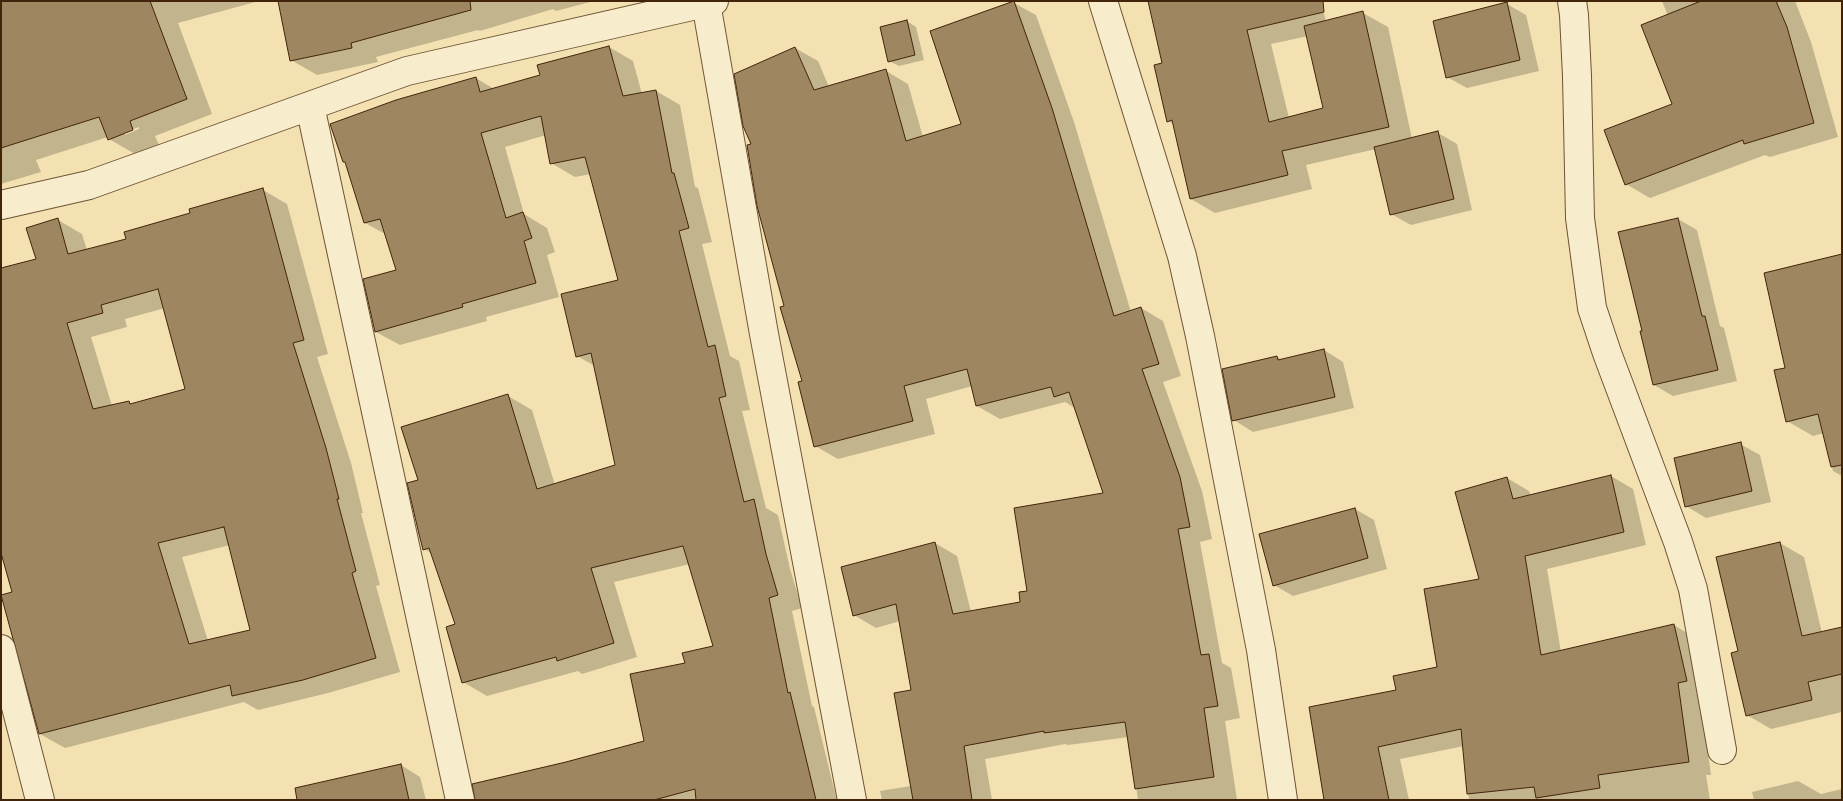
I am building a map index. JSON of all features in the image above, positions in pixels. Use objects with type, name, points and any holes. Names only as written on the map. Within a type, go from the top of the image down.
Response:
[{"type":"street","points":[[1104,1],[1182,256],[1200,336],[1261,650],[1283,800]]},
{"type":"street","points":[[1572,1],[1578,76],[1580,218],[1592,308],[1678,542],[1693,589],[1722,750]]},
{"type":"street","points":[[1,205],[89,184],[407,71],[710,2],[764,334],[852,800]]},
{"type":"street","points":[[310,106],[460,800]]},
{"type":"street","points":[[1,649],[40,800]]},
{"type":"building","points":[[1,1],[150,1],[187,99],[130,121],[133,130],[108,140],[99,117],[1,148]]},
{"type":"building","points":[[278,1],[470,1],[471,10],[351,43],[352,48],[290,61]]},
{"type":"building","points":[[1014,1],[1052,108],[1114,316],[1141,307],[1159,364],[1142,369],[1180,477],[1190,527],[1178,529],[1201,655],[1209,654],[1218,706],[1204,708],[1214,777],[1135,789],[1125,722],[1044,733],[1044,731],[964,746],[972,800],[913,800],[894,693],[911,690],[896,604],[853,616],[841,567],[935,542],[953,614],[1020,602],[1019,592],[1027,591],[1014,508],[1103,493],[1069,392],[1054,397],[1051,387],[976,406],[967,369],[904,386],[913,421],[814,447],[798,382],[802,381],[780,307],[784,306],[757,206],[747,145],[751,144],[743,126],[734,74],[795,47],[814,90],[886,69],[906,141],[961,124],[930,31]]},
{"type":"building","points":[[1148,1],[1323,1],[1324,12],[1247,30],[1269,122],[1323,108],[1304,26],[1363,11],[1389,127],[1282,151],[1288,175],[1190,199],[1172,120],[1167,122],[1154,65],[1162,63]]},
{"type":"building","points":[[1701,1],[1776,1],[1787,27],[1814,123],[1744,144],[1743,140],[1625,185],[1604,130],[1672,104],[1641,25]]},
{"type":"building","points":[[1507,2],[1520,60],[1446,78],[1433,21]]},
{"type":"building","points":[[907,20],[915,55],[888,62],[880,27]]},
{"type":"building","points":[[609,46],[623,96],[656,90],[672,173],[674,173],[689,228],[679,231],[708,347],[715,345],[726,396],[719,398],[744,502],[754,499],[766,554],[778,595],[769,598],[788,693],[790,692],[816,800],[696,800],[695,789],[654,800],[475,800],[472,784],[644,741],[630,674],[685,663],[682,653],[713,646],[683,546],[591,568],[614,643],[557,661],[556,657],[462,683],[446,627],[455,624],[429,548],[423,550],[419,534],[407,483],[418,480],[401,427],[508,394],[537,489],[615,465],[591,353],[576,357],[561,294],[618,280],[585,157],[550,164],[541,116],[481,133],[506,218],[523,212],[532,238],[524,241],[536,283],[462,304],[463,307],[375,332],[363,279],[396,270],[380,219],[364,223],[345,162],[343,162],[330,124],[396,100],[476,77],[480,92],[540,75],[537,65]]},
{"type":"building","points":[[1438,131],[1454,199],[1390,215],[1374,147]]},
{"type":"building","points":[[263,188],[304,340],[293,343],[326,448],[356,571],[352,573],[376,658],[303,680],[232,696],[230,685],[39,734],[1,595],[12,592],[1,553],[1,268],[36,259],[26,228],[58,218],[68,254],[126,239],[124,232],[190,213],[189,209]],"holes":[[[158,289],[185,389],[130,404],[129,401],[93,409],[67,323],[103,313],[101,305]],[[224,527],[250,630],[189,644],[158,543]]]},
{"type":"building","points":[[1678,218],[1702,316],[1705,316],[1718,370],[1653,385],[1618,232]]},
{"type":"building","points":[[1842,254],[1842,465],[1831,467],[1818,414],[1786,422],[1774,370],[1785,368],[1764,273]]},
{"type":"building","points":[[1324,349],[1335,397],[1232,421],[1222,369],[1277,356],[1278,360]]},
{"type":"building","points":[[1741,442],[1752,491],[1685,507],[1674,458]]},
{"type":"building","points":[[1611,475],[1624,532],[1525,556],[1541,655],[1674,624],[1687,681],[1678,683],[1689,762],[1598,775],[1600,788],[1536,798],[1534,787],[1467,794],[1461,729],[1378,747],[1389,800],[1324,800],[1309,707],[1396,690],[1393,676],[1437,667],[1424,589],[1479,579],[1455,492],[1507,477],[1513,499]]},
{"type":"building","points":[[1355,508],[1368,558],[1273,586],[1259,534]]},
{"type":"building","points":[[1780,542],[1802,636],[1842,627],[1842,674],[1808,682],[1812,700],[1746,716],[1731,653],[1738,651],[1716,557]]},
{"type":"building","points":[[401,764],[409,800],[297,800],[295,788]]}]
